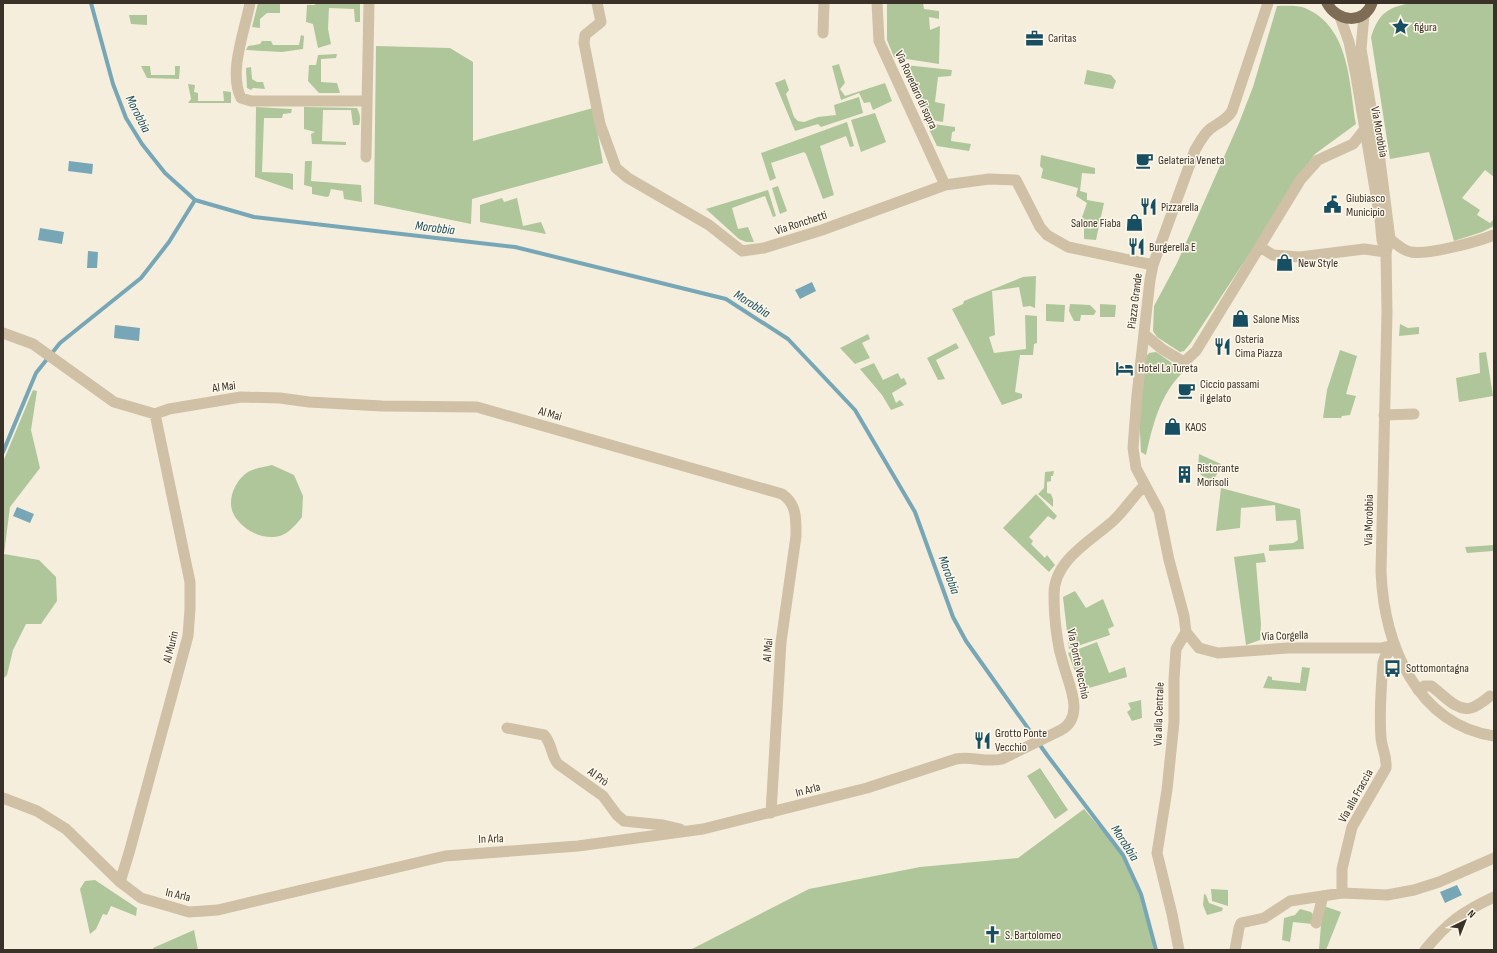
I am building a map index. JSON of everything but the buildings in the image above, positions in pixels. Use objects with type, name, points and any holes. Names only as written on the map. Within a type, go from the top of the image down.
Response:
[{"type":"main road","points":[[1327,3],[1335,14],[1340,17],[1352,19],[1364,15],[1373,4]]},
{"type":"street","points":[[250,3],[238,54],[237,88],[241,98],[251,101],[367,101]]},
{"type":"street","points":[[366,157],[369,3]]},
{"type":"street","name":"Via Ronchetti","points":[[597,3],[601,22],[585,35],[584,42],[600,124],[614,163],[621,173],[628,178],[698,218],[739,250],[745,252],[764,248],[822,230],[945,185],[989,179],[1016,180],[1040,227],[1046,234],[1056,241],[1068,246],[1153,265]]},
{"type":"street","points":[[823,33],[824,3]]},
{"type":"street","name":"Via Rovedaro di sopra","points":[[877,3],[879,41],[945,185]]},
{"type":"street","name":"Piazza Grande","points":[[1145,484],[1136,468],[1133,448],[1137,395],[1153,265],[1199,144],[1210,129],[1227,118],[1232,111],[1268,3]]},
{"type":"street","name":"Via Morobbia","points":[[1364,15],[1361,49],[1379,157],[1390,239],[1386,252],[1381,572],[1385,610],[1394,645],[1404,668],[1418,690],[1426,699],[1449,718],[1469,729],[1494,736]]},
{"type":"street","name":"Via Morobbia","points":[[1340,17],[1349,42],[1365,129],[1380,219],[1382,240],[1386,252]]},
{"type":"street","points":[[1144,334],[1162,349],[1184,362],[1196,351],[1301,179],[1311,167],[1327,155],[1353,144],[1365,129]]},
{"type":"street","points":[[1390,239],[1410,252],[1425,252],[1483,240],[1494,235]]},
{"type":"street","points":[[1260,247],[1273,255],[1300,257],[1364,249],[1386,252]]},
{"type":"street","points":[[3,333],[26,340],[42,349],[114,402],[155,414]]},
{"type":"street","name":"Al Mai","points":[[155,414],[168,409],[241,397],[280,398],[309,402],[382,406],[477,407],[782,494],[793,505],[796,520],[796,536],[781,642],[771,813]]},
{"type":"street","name":"Al Murin","points":[[120,882],[132,846],[188,636],[190,582],[155,414]]},
{"type":"street","points":[[1384,415],[1414,414]]},
{"type":"street","points":[[1145,484],[1159,511],[1169,560],[1184,616],[1186,632]]},
{"type":"street","name":"Via Ponte Vecchio","points":[[1012,755],[1061,730],[1067,726],[1071,718],[1074,706],[1057,636],[1054,592],[1058,577],[1078,550],[1113,521],[1130,498],[1145,484]]},
{"type":"street","name":"Via Corgella","points":[[1186,632],[1199,648],[1218,653],[1288,648],[1381,648],[1394,645]]},
{"type":"street","name":"Via alla Centrale","points":[[1179,950],[1157,853],[1167,790],[1174,722],[1176,649],[1186,632]]},
{"type":"street","name":"Via alla Fraccia","points":[[1342,893],[1342,870],[1352,827],[1386,768],[1387,757],[1382,740],[1379,704],[1383,663],[1385,657],[1394,645]]},
{"type":"street","points":[[1418,690],[1424,686],[1431,686],[1452,702],[1467,708],[1475,706],[1490,696]]},
{"type":"street","name":"Al Prò","points":[[507,728],[544,735],[549,741],[558,764],[603,796],[617,815],[624,821],[663,825],[684,831]]},
{"type":"street","name":"In Arla","points":[[3,798],[37,810],[66,829],[134,895],[149,902],[189,912],[208,912],[445,856],[578,846],[703,829],[867,788],[956,759],[970,758],[996,761],[1012,755]]},
{"type":"street","points":[[1235,950],[1241,924],[1264,918],[1287,902],[1342,893],[1387,895],[1414,890],[1439,882],[1494,858]]},
{"type":"street","points":[[1316,923],[1323,896]]},
{"type":"street","points":[[1425,950],[1442,930],[1457,916],[1494,897]]},
{"type":"green space","points":[[258,3],[285,3],[280,4],[280,13],[267,13],[260,19],[260,28],[252,27]]},
{"type":"green space","points":[[315,3],[360,3],[360,22],[355,22],[354,9],[329,8],[328,29],[331,44],[318,48],[313,24],[306,22],[307,5],[315,5]]},
{"type":"green space","points":[[887,3],[923,3],[924,9],[939,11],[939,19],[929,17],[930,30],[940,26],[939,64],[894,57],[887,40]]},
{"type":"green space","points":[[1410,3],[1494,3],[1494,177],[1485,170],[1462,198],[1480,210],[1477,215],[1490,223],[1494,219],[1494,226],[1482,232],[1454,241],[1429,152],[1390,159],[1371,37],[1377,22],[1385,13],[1395,7]]},
{"type":"green space","points":[[1277,6],[1295,6],[1305,8],[1320,17],[1331,28],[1339,42],[1345,58],[1349,74],[1356,124],[1315,154],[1190,344],[1184,351],[1180,352],[1157,337],[1153,331],[1154,306],[1177,263],[1239,123],[1253,87]]},
{"type":"green space","points":[[129,15],[147,15],[147,25],[131,24]]},
{"type":"green space","points":[[301,35],[304,36],[303,49],[282,52],[246,50],[248,46],[260,44],[262,41],[271,41],[273,45],[299,45]]},
{"type":"green space","points":[[376,46],[450,48],[473,62],[473,141],[593,108],[603,163],[472,199],[471,224],[374,204]]},
{"type":"green space","points":[[337,54],[336,58],[321,59],[321,82],[337,83],[340,93],[319,93],[308,81],[309,65],[316,65],[318,55]]},
{"type":"green space","points":[[839,64],[845,83],[840,89],[845,96],[885,83],[892,101],[873,110],[870,102],[864,103],[859,93],[841,100],[832,66]]},
{"type":"green space","points":[[905,65],[952,70],[951,76],[938,77],[935,102],[945,104],[943,122],[925,119]]},
{"type":"green space","points":[[141,66],[150,66],[151,75],[175,75],[175,66],[180,66],[179,79],[147,78]]},
{"type":"green space","points":[[251,67],[252,79],[257,82],[263,82],[265,89],[253,88],[251,90],[247,88],[246,68]]},
{"type":"green space","points":[[1087,70],[1111,75],[1116,81],[1113,89],[1084,84]]},
{"type":"green space","points":[[785,79],[789,90],[786,94],[794,117],[798,121],[804,122],[818,117],[836,115],[834,105],[859,97],[863,113],[821,127],[818,124],[795,131],[775,83]]},
{"type":"green space","points":[[188,84],[195,85],[194,92],[198,93],[198,101],[224,101],[223,91],[231,92],[231,103],[188,103],[191,99]]},
{"type":"green space","points":[[256,107],[292,109],[291,113],[283,114],[282,118],[264,118],[262,172],[293,174],[293,190],[255,177]]},
{"type":"green space","points":[[304,107],[357,108],[360,116],[359,125],[353,125],[351,110],[323,110],[322,141],[346,142],[346,145],[312,144],[311,134],[315,132],[304,129]]},
{"type":"green space","points":[[875,113],[886,142],[861,152],[851,120]]},
{"type":"green space","points":[[847,122],[854,146],[850,147],[846,136],[820,146],[834,195],[823,199],[804,152],[771,163],[776,178],[770,181],[761,153]]},
{"type":"green space","points":[[926,123],[955,127],[955,131],[952,132],[951,141],[971,144],[969,151],[937,146]]},
{"type":"green space","points":[[1041,155],[1095,168],[1095,174],[1082,173],[1080,191],[1087,193],[1087,200],[1104,203],[1096,240],[1084,239],[1084,228],[1079,226],[1087,203],[1076,196],[1078,188],[1041,178],[1043,169],[1040,166]]},
{"type":"green space","points":[[305,161],[312,161],[311,181],[361,185],[362,202],[344,199],[343,191],[331,189],[329,196],[327,197],[312,194],[312,187],[304,185]]},
{"type":"green space","points":[[778,186],[787,211],[780,214],[772,188]]},
{"type":"green space","points":[[768,190],[776,216],[773,217],[765,196],[732,208],[738,229],[748,227],[754,242],[746,242],[739,239],[706,209]]},
{"type":"green space","points":[[502,198],[504,202],[517,198],[523,226],[541,222],[546,234],[480,222],[480,205]]},
{"type":"green space","points":[[1036,276],[1035,308],[1030,306],[1023,307],[1019,287],[992,291],[995,335],[989,337],[994,353],[1026,349],[1025,315],[1037,316],[1037,343],[1034,344],[1033,355],[1020,355],[1015,392],[1022,394],[1022,398],[1002,405],[952,309],[963,304],[964,301],[1023,277]]},
{"type":"green space","points":[[1046,304],[1065,305],[1064,322],[1046,321]]},
{"type":"green space","points":[[1070,304],[1090,305],[1096,311],[1094,315],[1081,315],[1080,321],[1074,321],[1069,311]]},
{"type":"green space","points":[[1100,304],[1116,305],[1115,317],[1100,317]]},
{"type":"green space","points":[[1400,324],[1408,328],[1419,327],[1419,334],[1399,336]]},
{"type":"green space","points":[[868,334],[870,339],[862,343],[870,358],[855,364],[840,348]]},
{"type":"green space","points":[[956,343],[959,348],[936,360],[945,379],[938,380],[927,358]]},
{"type":"green space","points":[[1340,350],[1357,356],[1346,394],[1356,396],[1350,415],[1342,416],[1341,418],[1323,418],[1327,390]]},
{"type":"green space","points":[[1156,352],[1184,371],[1169,389],[1163,400],[1155,421],[1146,455],[1141,452],[1139,415],[1145,358],[1149,353]]},
{"type":"green space","points":[[1486,352],[1493,396],[1459,402],[1456,378],[1480,373],[1479,353]]},
{"type":"green space","points":[[874,363],[883,380],[898,373],[901,379],[904,378],[907,384],[892,393],[896,403],[900,400],[904,405],[891,410],[882,395],[860,369]]},
{"type":"green space","points":[[33,390],[37,391],[31,430],[40,468],[10,507],[4,554],[39,560],[56,577],[57,601],[41,624],[26,624],[13,650],[7,675],[3,679],[3,462]]},
{"type":"green space","points":[[1199,454],[1221,464],[1216,476],[1212,480],[1202,476],[1198,470]]},
{"type":"green space","points":[[272,465],[294,475],[303,496],[302,517],[289,531],[282,535],[267,537],[251,532],[244,527],[234,515],[231,497],[239,480],[248,472]]},
{"type":"green space","points":[[1054,471],[1053,476],[1051,476],[1051,481],[1047,482],[1047,493],[1051,494],[1053,499],[1053,507],[1038,494],[1044,488],[1045,472]]},
{"type":"green space","points":[[1221,488],[1300,509],[1304,549],[1269,551],[1269,545],[1293,543],[1298,540],[1296,520],[1276,521],[1275,505],[1241,508],[1240,528],[1216,531]]},
{"type":"green space","points":[[1036,494],[1057,516],[1054,520],[1048,516],[1029,537],[1033,541],[1031,544],[1045,558],[1047,555],[1055,565],[1049,572],[1003,528]]},
{"type":"green space","points":[[1494,545],[1494,557],[1493,551],[1467,553],[1465,547]]},
{"type":"green space","points":[[1264,553],[1266,562],[1256,563],[1261,624],[1260,640],[1246,645],[1234,557]]},
{"type":"green space","points":[[1075,591],[1086,608],[1103,599],[1114,626],[1108,629],[1110,635],[1069,649],[1063,597]]},
{"type":"green space","points":[[1097,642],[1109,673],[1125,667],[1127,677],[1082,690],[1068,653]]},
{"type":"green space","points":[[1302,667],[1310,668],[1306,691],[1263,688],[1268,676],[1272,677],[1272,680],[1300,683]]},
{"type":"green space","points":[[1141,700],[1142,718],[1132,721],[1127,712],[1131,709],[1128,703]]},
{"type":"green space","points":[[1040,768],[1068,810],[1055,819],[1027,776]]},
{"type":"green space","points":[[1084,809],[1123,855],[1141,894],[1156,950],[690,950],[809,889],[920,867],[1018,858]]},
{"type":"green space","points":[[95,880],[137,908],[136,916],[111,906],[107,915],[103,914],[96,929],[90,934],[80,889],[85,881]]},
{"type":"green space","points":[[1211,889],[1228,890],[1228,906],[1212,901]]},
{"type":"green space","points":[[1204,894],[1206,895],[1209,903],[1223,908],[1222,911],[1207,915],[1203,905]]},
{"type":"green space","points":[[1324,906],[1341,912],[1326,950],[1319,950],[1321,925],[1318,924]]},
{"type":"green space","points":[[1300,909],[1311,912],[1315,917],[1312,924],[1293,922],[1290,942],[1282,940],[1284,918],[1295,915]]},
{"type":"green space","points":[[194,930],[198,950],[154,950],[153,948]]},
{"type":"water","points":[[69,161],[93,164],[92,174],[68,171]]},
{"type":"water","points":[[40,228],[64,232],[62,244],[38,240]]},
{"type":"water","points":[[88,251],[98,252],[97,268],[87,268]]},
{"type":"water","points":[[812,282],[816,291],[800,299],[795,290]]},
{"type":"water","points":[[115,325],[140,328],[139,341],[114,338]]},
{"type":"water","points":[[17,507],[34,514],[30,523],[13,516]]},
{"type":"water","points":[[1457,885],[1462,895],[1445,903],[1440,892]]},
{"type":"waterway","name":"Morobbia","points":[[91,3],[113,84],[126,118],[142,144],[165,173],[195,200],[254,217],[515,247],[726,299],[788,339],[855,410],[915,512],[953,617],[966,641],[1047,755],[1123,855],[1141,894],[1156,950]]},
{"type":"waterway","points":[[3,452],[36,373],[60,343],[141,278],[169,242],[195,200]]},
{"type":"place","name":"figura","points":[[1401,27]]},
{"type":"place","name":"Caritas","points":[[1035,38]]},
{"type":"place","name":"Gelateria Veneta","points":[[1145,160]]},
{"type":"place","name":"Giubiasco Municipio","points":[[1333,205]]},
{"type":"place","name":"Pizzarella","points":[[1148,207]]},
{"type":"place","name":"Salone Fiaba","points":[[1134,223]]},
{"type":"place","name":"Burgerella E","points":[[1136,247]]},
{"type":"place","name":"New Style","points":[[1285,263]]},
{"type":"place","name":"Salone Miss","points":[[1240,319]]},
{"type":"place","name":"Osteria Cima Piazza","points":[[1222,346]]},
{"type":"place","name":"Hotel La Tureta","points":[[1125,368]]},
{"type":"place","name":"Ciccio passami il gelato","points":[[1187,391]]},
{"type":"place","name":"KAOS","points":[[1172,427]]},
{"type":"place","name":"Ristorante Morisoli","points":[[1184,475]]},
{"type":"place","name":"Sottomontagna","points":[[1393,668]]},
{"type":"place","name":"Grotto Ponte Vecchio","points":[[982,740]]},
{"type":"place","name":"S. Bartolomeo","points":[[992,935]]}]
